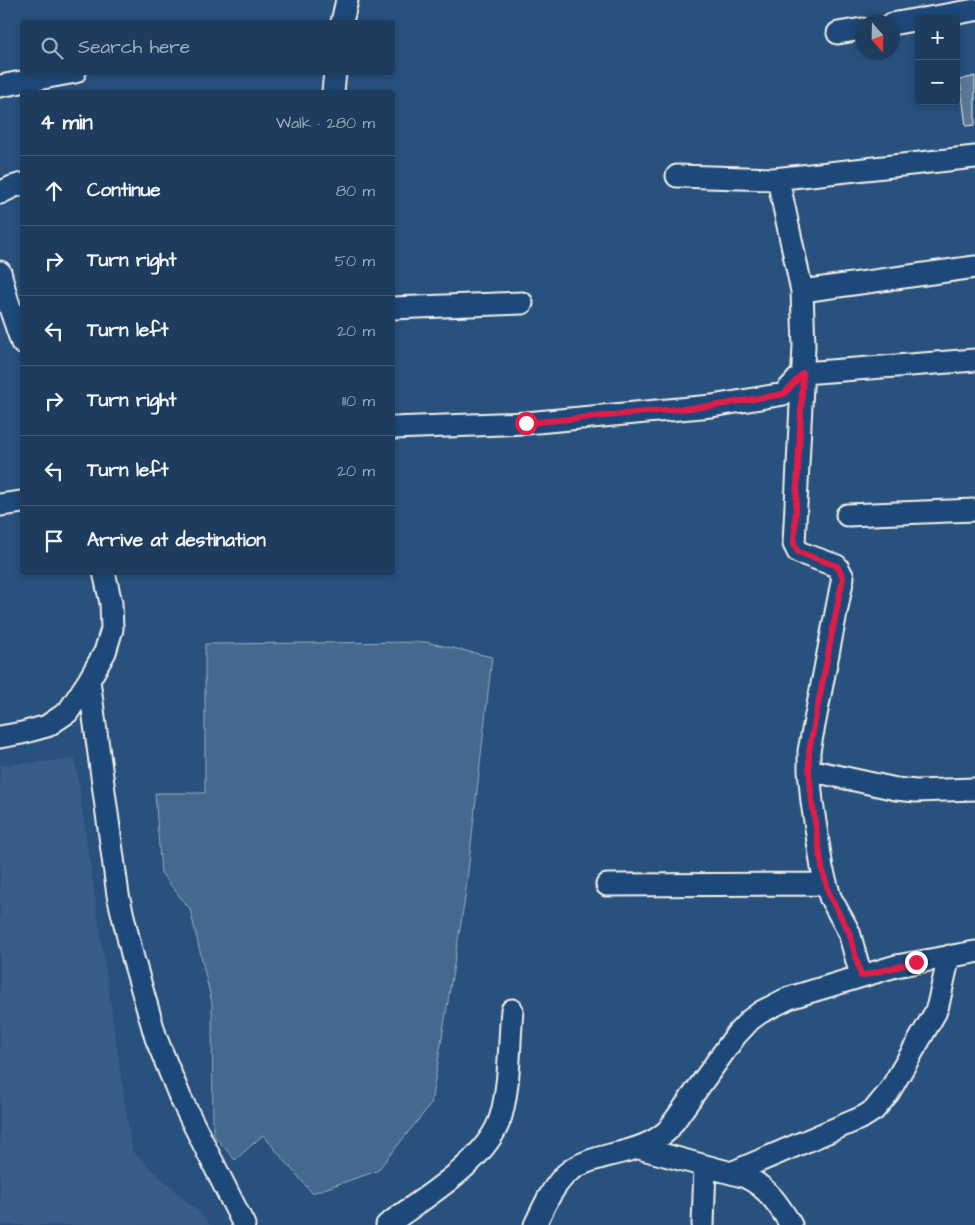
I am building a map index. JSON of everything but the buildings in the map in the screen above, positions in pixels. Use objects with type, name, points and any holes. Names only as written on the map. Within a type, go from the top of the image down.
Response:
[{"type":"street","points":[[342,20],[347,0]]},
{"type":"street","points":[[946,15],[975,10]]},
{"type":"street","points":[[900,23],[915,21]]},
{"type":"street","points":[[838,33],[855,30]]},
{"type":"street","points":[[0,86],[59,75]]},
{"type":"street","points":[[333,90],[335,75]]},
{"type":"street","points":[[678,176],[778,179],[975,157]]},
{"type":"street","points":[[778,179],[802,291],[804,346],[794,544],[798,552],[837,566],[843,577],[813,724],[809,751],[809,770],[825,884],[849,932],[861,976]]},
{"type":"street","points":[[0,193],[20,185]]},
{"type":"street","points":[[802,291],[975,267]]},
{"type":"street","points":[[0,272],[10,298],[20,336]]},
{"type":"street","points":[[395,308],[522,303]]},
{"type":"street","points":[[395,428],[526,423],[712,406],[784,394],[803,373],[975,360]]},
{"type":"street","points":[[0,506],[20,502]]},
{"type":"street","points":[[847,515],[975,510]]},
{"type":"street","points":[[0,737],[47,726],[68,712],[89,680],[105,652],[112,629],[111,603],[105,575]]},
{"type":"street","points":[[89,680],[118,895],[133,958],[156,1038],[177,1089],[244,1225]]},
{"type":"street","points":[[809,770],[896,790],[975,789]]},
{"type":"street","points":[[607,885],[825,884]]},
{"type":"street","points":[[535,1225],[555,1188],[566,1174],[582,1164],[640,1148],[654,1142],[668,1130],[736,1035],[750,1020],[773,1005],[789,998],[896,966],[975,952]]},
{"type":"street","points":[[731,1172],[863,1117],[874,1110],[889,1092],[935,1013],[949,956]]},
{"type":"street","points":[[387,1225],[457,1174],[478,1155],[491,1137],[500,1117],[505,1093],[512,1010]]},
{"type":"street","points":[[640,1148],[731,1172],[758,1183],[777,1203],[791,1225]]},
{"type":"street","points":[[703,1225],[705,1166]]},
{"type":"shaded area","points":[[426,642],[492,657],[465,898],[431,1104],[377,1171],[312,1193],[263,1135],[235,1160],[213,1134],[212,1003],[190,909],[161,873],[155,793],[205,793],[205,644]]},
{"type":"shaded area","points":[[75,759],[132,1151],[204,1217],[210,1225],[0,1225],[0,765]]},
{"type":"route","points":[[526,423],[712,406],[784,394],[803,373],[794,548],[801,554],[833,563],[837,566],[843,577],[809,751],[812,802],[825,884],[849,932],[861,976],[916,962]]}]
